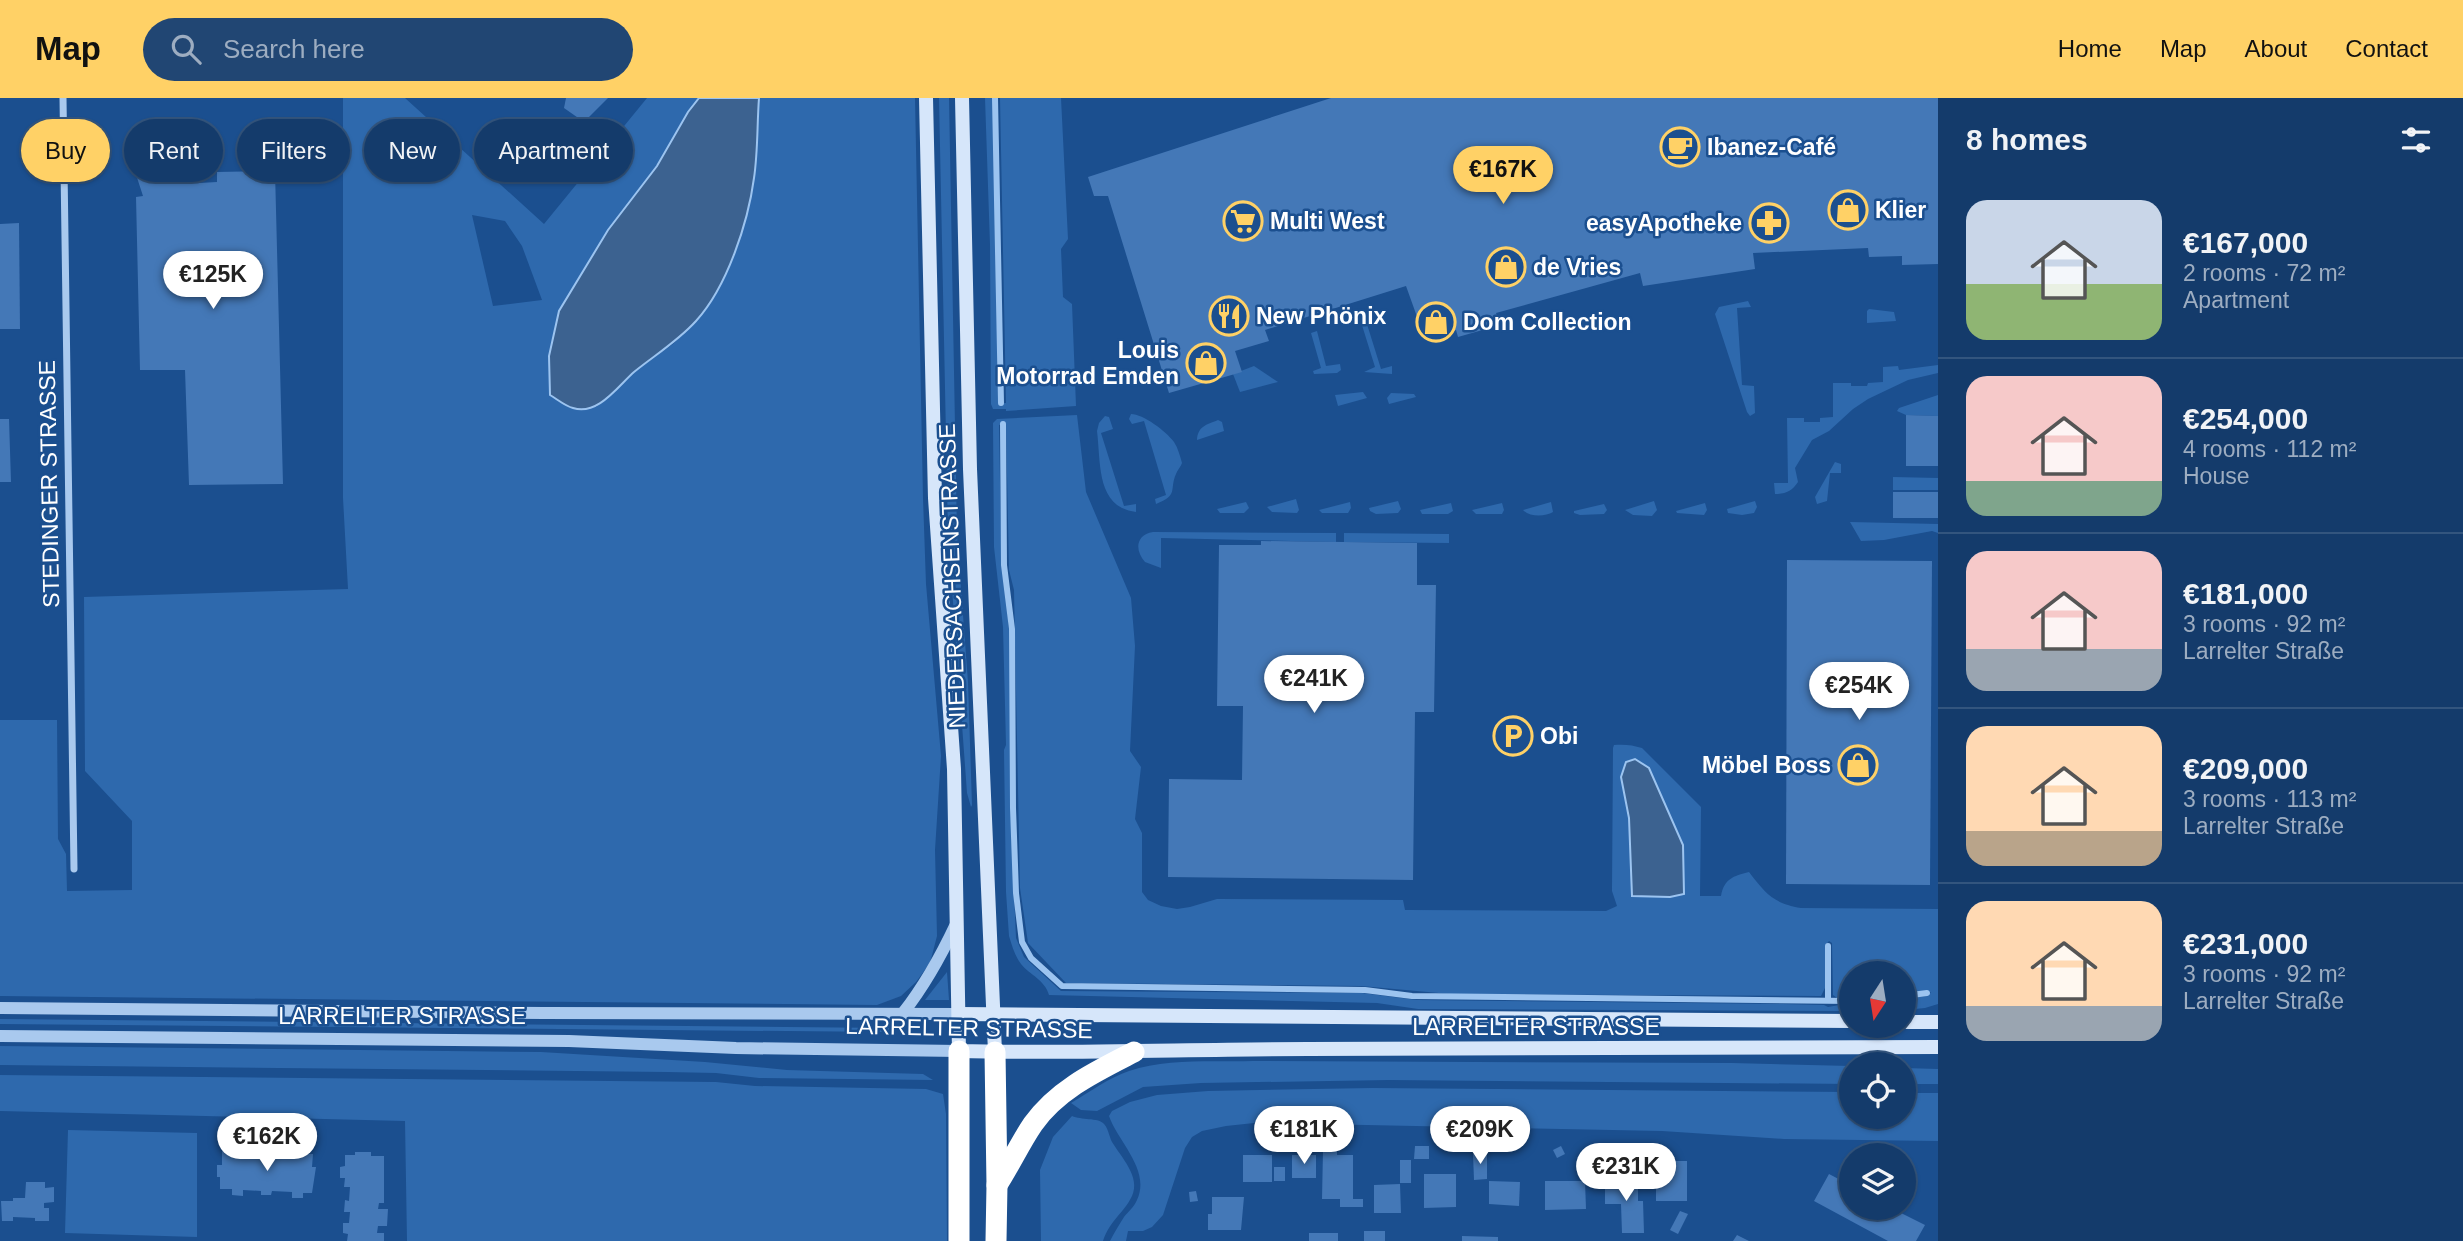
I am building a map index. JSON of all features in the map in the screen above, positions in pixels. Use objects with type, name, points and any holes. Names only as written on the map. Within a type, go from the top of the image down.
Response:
[{"type":"highway","points":[[959,1051],[959,1241]]},
{"type":"highway","points":[[995,1052],[996,1241]]},
{"type":"highway","points":[[997,1185],[1032,1125],[1050,1105],[1077,1082],[1134,1052]]},
{"type":"main road","name":"NIEDERSACHSENSTRASSE","points":[[926,98],[935,498],[954,769],[959,1051]]},
{"type":"main road","name":"NIEDERSACHSENSTRASSE","points":[[962,98],[970,469],[995,1052]]},
{"type":"main road","name":"LARRELTER STRASSE","points":[[959,1014],[1839,1021]]},
{"type":"main road","points":[[1916,1022],[1938,1022]]},
{"type":"main road","name":"LARRELTER STRASSE","points":[[959,1051],[1566,1050],[1938,1046]]},
{"type":"street","name":"STEDINGER STRASSE","points":[[62,98],[74,869]]},
{"type":"street","points":[[903,1013],[923,988],[957,921]]},
{"type":"street","name":"LARRELTER STRASSE","points":[[0,1008],[959,1014]]},
{"type":"street","name":"LARRELTER STRASSE","points":[[0,1036],[569,1041],[736,1048],[959,1051]]},
{"type":"shaded area","points":[[343,98],[405,98],[428,119],[364,119],[364,182],[460,182],[460,148],[474,161],[474,182],[498,182],[544,224],[578,182],[633,182],[633,119],[630,119],[647,98],[699,98],[657,166],[608,230],[559,311],[596,407],[634,372],[673,344],[697,320],[731,259],[745,218],[754,179],[759,98],[915,98],[926,584],[941,756],[935,850],[937,936],[930,963],[901,996],[877,1005],[0,996],[0,720],[57,720],[58,839],[66,854],[67,891],[132,890],[132,821],[85,771],[84,597],[348,589],[343,498],[343,182],[350,182],[350,119],[343,119]],"holes":[[[472,215],[505,221],[522,246],[542,300],[493,306]]]},
{"type":"shaded area","points":[[699,98],[759,98],[754,178],[747,215],[734,254],[717,291],[689,328],[599,404],[582,409],[570,407],[550,395],[549,356],[559,311],[608,230],[657,166]]},
{"type":"shaded area","points":[[939,98],[949,98],[957,535],[968,682],[971,807],[967,793],[948,533]]},
{"type":"shaded area","points":[[985,98],[994,98],[998,403],[1006,403],[1000,98],[1061,98],[1068,239],[1061,249],[1063,297],[1072,304],[1076,406],[1006,411],[993,409],[991,404],[990,245]]},
{"type":"shaded area","points":[[1748,301],[1751,307],[1737,308],[1742,385],[1754,386],[1755,413],[1750,416],[1715,314],[1719,307]]},
{"type":"shaded area","points":[[1869,309],[1894,312],[1896,321],[1867,323]]},
{"type":"shaded area","points":[[1366,321],[1381,369],[1392,366],[1392,374],[1364,372],[1375,367],[1361,322]]},
{"type":"shaded area","points":[[1317,331],[1326,366],[1340,364],[1341,370],[1337,373],[1314,374],[1313,371],[1321,368],[1311,333]]},
{"type":"shaded area","points":[[1938,365],[1938,373],[1908,380],[1868,399],[1829,431],[1812,440],[1795,468],[1798,482],[1788,491],[1775,494],[1774,483],[1788,483],[1787,418],[1820,422],[1820,418],[1833,417],[1833,383],[1867,386],[1868,383],[1883,382],[1883,367],[1898,366],[1899,370]]},
{"type":"shaded area","points":[[1254,366],[1278,382],[1240,392],[1233,374]]},
{"type":"shaded area","points":[[1363,392],[1367,398],[1338,406],[1335,395]]},
{"type":"shaded area","points":[[1391,393],[1414,394],[1416,397],[1389,404],[1387,398]]},
{"type":"shaded area","points":[[1938,395],[1938,416],[1906,415],[1897,411],[1899,408]]},
{"type":"shaded area","points":[[1131,414],[1148,420],[1166,433],[1179,452],[1182,463],[1171,495],[1156,504],[1155,499],[1166,495],[1144,421],[1132,424],[1129,419]]},
{"type":"shaded area","points":[[1077,415],[1086,492],[1131,598],[1135,646],[1130,751],[1141,767],[1135,819],[1142,833],[1142,892],[1148,900],[1177,909],[1217,899],[1403,900],[1405,910],[1606,911],[1617,906],[1612,891],[1613,748],[1614,745],[1628,745],[1642,748],[1701,807],[1700,896],[1721,896],[1730,879],[1749,872],[1771,896],[1801,908],[1938,909],[1938,1004],[1916,1009],[1916,997],[1928,996],[1931,992],[1916,993],[1916,961],[1839,961],[1837,998],[1833,995],[1832,943],[1829,941],[1825,946],[1825,988],[1821,996],[1450,994],[1361,986],[1066,983],[1028,943],[1020,888],[1014,590],[1009,570],[1006,424],[999,425],[1001,539],[1009,630],[1012,733],[1010,800],[1016,938],[1024,957],[1061,991],[1362,993],[1417,1000],[1839,1005],[1839,1011],[1418,1009],[1377,1003],[1049,995],[1044,985],[1019,961],[1009,936],[1006,892],[1003,627],[994,547],[993,423],[997,419]],"holes":[[[1621,777],[1665,807],[1683,845],[1684,894],[1632,896],[1629,818]]]},
{"type":"shaded area","points":[[1105,416],[1109,417],[1113,429],[1101,433],[1124,506],[1136,504],[1136,512],[1114,502],[1103,482],[1097,431]]},
{"type":"shaded area","points":[[1218,420],[1222,422],[1224,431],[1197,440],[1201,429]]},
{"type":"shaded area","points":[[1835,462],[1841,464],[1841,473],[1830,473],[1827,501],[1817,504],[1815,497]]},
{"type":"shaded area","points":[[1893,477],[1938,478],[1938,490],[1893,490]]},
{"type":"shaded area","points":[[1296,499],[1299,510],[1297,513],[1272,512],[1267,507]]},
{"type":"shaded area","points":[[1398,501],[1401,509],[1398,513],[1376,514],[1369,508]]},
{"type":"shaded area","points":[[1654,501],[1657,510],[1652,516],[1633,515],[1625,510]]},
{"type":"shaded area","points":[[1755,501],[1757,507],[1754,513],[1728,513],[1727,509]]},
{"type":"shaded area","points":[[1246,502],[1249,508],[1244,513],[1220,513],[1217,509]]},
{"type":"shaded area","points":[[1350,502],[1348,513],[1322,513],[1319,510]]},
{"type":"shaded area","points":[[1551,502],[1553,512],[1546,515],[1533,515],[1523,510]]},
{"type":"shaded area","points":[[1451,503],[1453,511],[1448,514],[1422,514],[1420,510]]},
{"type":"shaded area","points":[[1502,503],[1502,514],[1476,514],[1472,510]]},
{"type":"shaded area","points":[[1705,503],[1707,510],[1704,515],[1676,511]]},
{"type":"shaded area","points":[[1604,504],[1607,510],[1604,514],[1574,513],[1574,511]]},
{"type":"shaded area","points":[[1850,522],[1938,524],[1938,533],[1932,531],[1884,540],[1861,541]]},
{"type":"shaded area","points":[[1153,532],[1336,533],[1336,542],[1161,538],[1161,568],[1145,562],[1138,548],[1143,536]]},
{"type":"shaded area","points":[[1344,533],[1449,534],[1449,543],[1344,542]]},
{"type":"shaded area","points":[[1635,759],[1649,768],[1683,845],[1684,894],[1670,897],[1632,896],[1629,818],[1621,777],[1626,762]]},
{"type":"shaded area","points":[[947,972],[949,1000],[925,1000]]},
{"type":"shaded area","points":[[0,1019],[889,1028],[889,1032],[0,1024]]},
{"type":"shaded area","points":[[0,1046],[541,1052],[787,1070],[923,1074],[933,1080],[759,1078],[716,1073],[667,1072],[0,1065]]},
{"type":"shaded area","points":[[1159,1064],[1839,1066],[1839,1084],[1389,1080],[1201,1083],[1143,1087],[1097,1111],[1081,1110],[1071,1103],[1129,1071]]},
{"type":"shaded area","points":[[1916,1068],[1938,1069],[1938,1084],[1916,1084]]},
{"type":"shaded area","points":[[0,1075],[716,1082],[755,1086],[926,1089],[943,1094],[946,1114],[947,1241],[407,1241],[405,1121],[0,1111]]},
{"type":"shaded area","points":[[1372,1088],[1839,1092],[1839,1129],[1916,1129],[1916,1093],[1938,1093],[1938,1141],[1784,1139],[1662,1131],[1254,1123],[1226,1126],[1202,1131],[1192,1137],[1185,1148],[1163,1215],[1152,1227],[1143,1231],[1128,1231],[1126,1241],[1110,1241],[1136,1203],[1140,1189],[1137,1167],[1113,1126],[1109,1116],[1112,1111],[1130,1102],[1157,1095],[1208,1091]]},
{"type":"shaded area","points":[[1072,1116],[1101,1121],[1105,1125],[1112,1142],[1129,1168],[1134,1189],[1103,1241],[1041,1241],[1040,1170],[1053,1137]]},
{"type":"shaded area","points":[[68,1130],[197,1133],[197,1237],[65,1233]]},
{"type":"building","points":[[566,98],[608,98],[587,119],[580,119],[564,108]]},
{"type":"building","points":[[1331,98],[1938,98],[1938,264],[1902,265],[1902,256],[1869,257],[1868,248],[1753,253],[1755,269],[1643,286],[1640,273],[1496,313],[1500,325],[1458,337],[1456,330],[1425,339],[1406,286],[1265,330],[1269,341],[1235,351],[1242,372],[1169,393],[1108,196],[1094,196],[1088,177]]},
{"type":"building","points":[[223,172],[237,172],[237,182],[275,182],[283,484],[189,485],[185,370],[140,370],[136,197],[143,196],[138,182],[223,182]]},
{"type":"building","points":[[19,223],[20,329],[0,329],[0,224]]},
{"type":"building","points":[[1906,415],[1938,416],[1938,466],[1906,466]]},
{"type":"building","points":[[0,419],[9,419],[11,482],[0,482]]},
{"type":"building","points":[[1893,492],[1938,492],[1938,518],[1893,518]]},
{"type":"building","points":[[1261,541],[1417,543],[1417,585],[1436,585],[1434,712],[1415,712],[1413,880],[1168,877],[1169,779],[1242,780],[1243,706],[1217,706],[1219,545],[1261,545]]},
{"type":"building","name":"Möbel Boss","points":[[1787,560],[1932,561],[1930,885],[1786,884]]},
{"type":"building","points":[[1415,1146],[1429,1146],[1429,1159],[1414,1159]]},
{"type":"building","points":[[1561,1146],[1565,1154],[1557,1158],[1553,1150]]},
{"type":"building","points":[[222,1150],[313,1154],[312,1167],[316,1167],[312,1193],[303,1193],[303,1198],[292,1198],[292,1192],[272,1191],[271,1195],[261,1195],[261,1191],[243,1190],[243,1196],[232,1195],[232,1189],[220,1189],[220,1177],[217,1177],[217,1165],[222,1165]]},
{"type":"building","points":[[1323,1150],[1337,1150],[1337,1155],[1353,1155],[1353,1199],[1363,1199],[1363,1207],[1340,1207],[1340,1199],[1322,1199]]},
{"type":"building","points":[[355,1152],[371,1152],[371,1156],[384,1156],[384,1203],[379,1203],[378,1209],[388,1209],[387,1226],[378,1226],[377,1233],[384,1233],[384,1241],[347,1241],[348,1234],[343,1233],[343,1223],[349,1223],[350,1212],[344,1212],[345,1200],[349,1201],[350,1187],[344,1187],[345,1178],[340,1178],[340,1167],[345,1166],[345,1155],[355,1155]]},
{"type":"building","points":[[1487,1153],[1487,1179],[1474,1180],[1473,1154]]},
{"type":"building","points":[[1243,1155],[1272,1155],[1272,1182],[1243,1182]]},
{"type":"building","points":[[1292,1155],[1316,1155],[1316,1178],[1292,1178]]},
{"type":"building","points":[[1600,1155],[1608,1156],[1608,1169],[1599,1168]]},
{"type":"building","points":[[1400,1160],[1411,1160],[1411,1183],[1400,1183]]},
{"type":"building","points":[[1656,1161],[1687,1161],[1687,1201],[1656,1201]]},
{"type":"building","points":[[1274,1167],[1285,1167],[1285,1181],[1274,1181]]},
{"type":"building","points":[[1424,1174],[1456,1174],[1456,1207],[1424,1208]]},
{"type":"building","points":[[1829,1174],[1839,1179],[1839,1215],[1814,1201]]},
{"type":"building","points":[[1605,1178],[1638,1178],[1638,1201],[1643,1201],[1644,1233],[1622,1233],[1621,1204],[1605,1204]]},
{"type":"building","points":[[1489,1181],[1520,1182],[1519,1206],[1489,1204]]},
{"type":"building","points":[[1545,1181],[1585,1181],[1586,1209],[1545,1210]]},
{"type":"building","points":[[26,1182],[45,1182],[45,1188],[54,1187],[54,1202],[44,1203],[44,1208],[49,1208],[49,1221],[13,1217],[13,1221],[2,1221],[1,1201],[25,1198]]},
{"type":"building","points":[[1400,1184],[1401,1213],[1374,1213],[1374,1185]]},
{"type":"building","points":[[1196,1191],[1198,1201],[1190,1202],[1189,1192]]},
{"type":"building","points":[[1212,1197],[1244,1197],[1241,1230],[1208,1230]]},
{"type":"building","points":[[1680,1211],[1688,1214],[1678,1234],[1670,1230]]},
{"type":"building","points":[[1849,1220],[1915,1220],[1925,1225],[1916,1241],[1888,1241]]},
{"type":"building","points":[[1364,1231],[1385,1231],[1385,1241],[1364,1241]]},
{"type":"building","points":[[1309,1233],[1338,1233],[1338,1241],[1309,1241]]},
{"type":"building","points":[[1737,1235],[1749,1241],[1733,1241]]},
{"type":"building","points":[[1462,1236],[1498,1237],[1498,1241],[1462,1241]]},
{"type":"waterway","points":[[995,98],[1001,403]]},
{"type":"waterway","points":[[1003,424],[1004,565],[1012,629],[1016,893],[1022,942],[1031,958],[1062,986],[1365,990],[1412,996],[1839,1001]]},
{"type":"waterway","points":[[1828,946],[1828,1000]]},
{"type":"waterway","points":[[1916,994],[1927,993]]},
{"type":"place","name":"Ibanez-Café","points":[[1680,147]]},
{"type":"place","name":"Klier","points":[[1848,210]]},
{"type":"place","name":"Multi West","points":[[1243,221]]},
{"type":"place","name":"easyApotheke","points":[[1769,223]]},
{"type":"place","name":"de Vries","points":[[1506,267]]},
{"type":"place","name":"New Phönix","points":[[1229,316]]},
{"type":"place","name":"Dom Collection","points":[[1436,322]]},
{"type":"place","name":"Louis Motorrad Emden","points":[[1206,363]]},
{"type":"place","name":"Obi","points":[[1513,736]]},
{"type":"place","name":"Möbel Boss","points":[[1858,765]]}]
